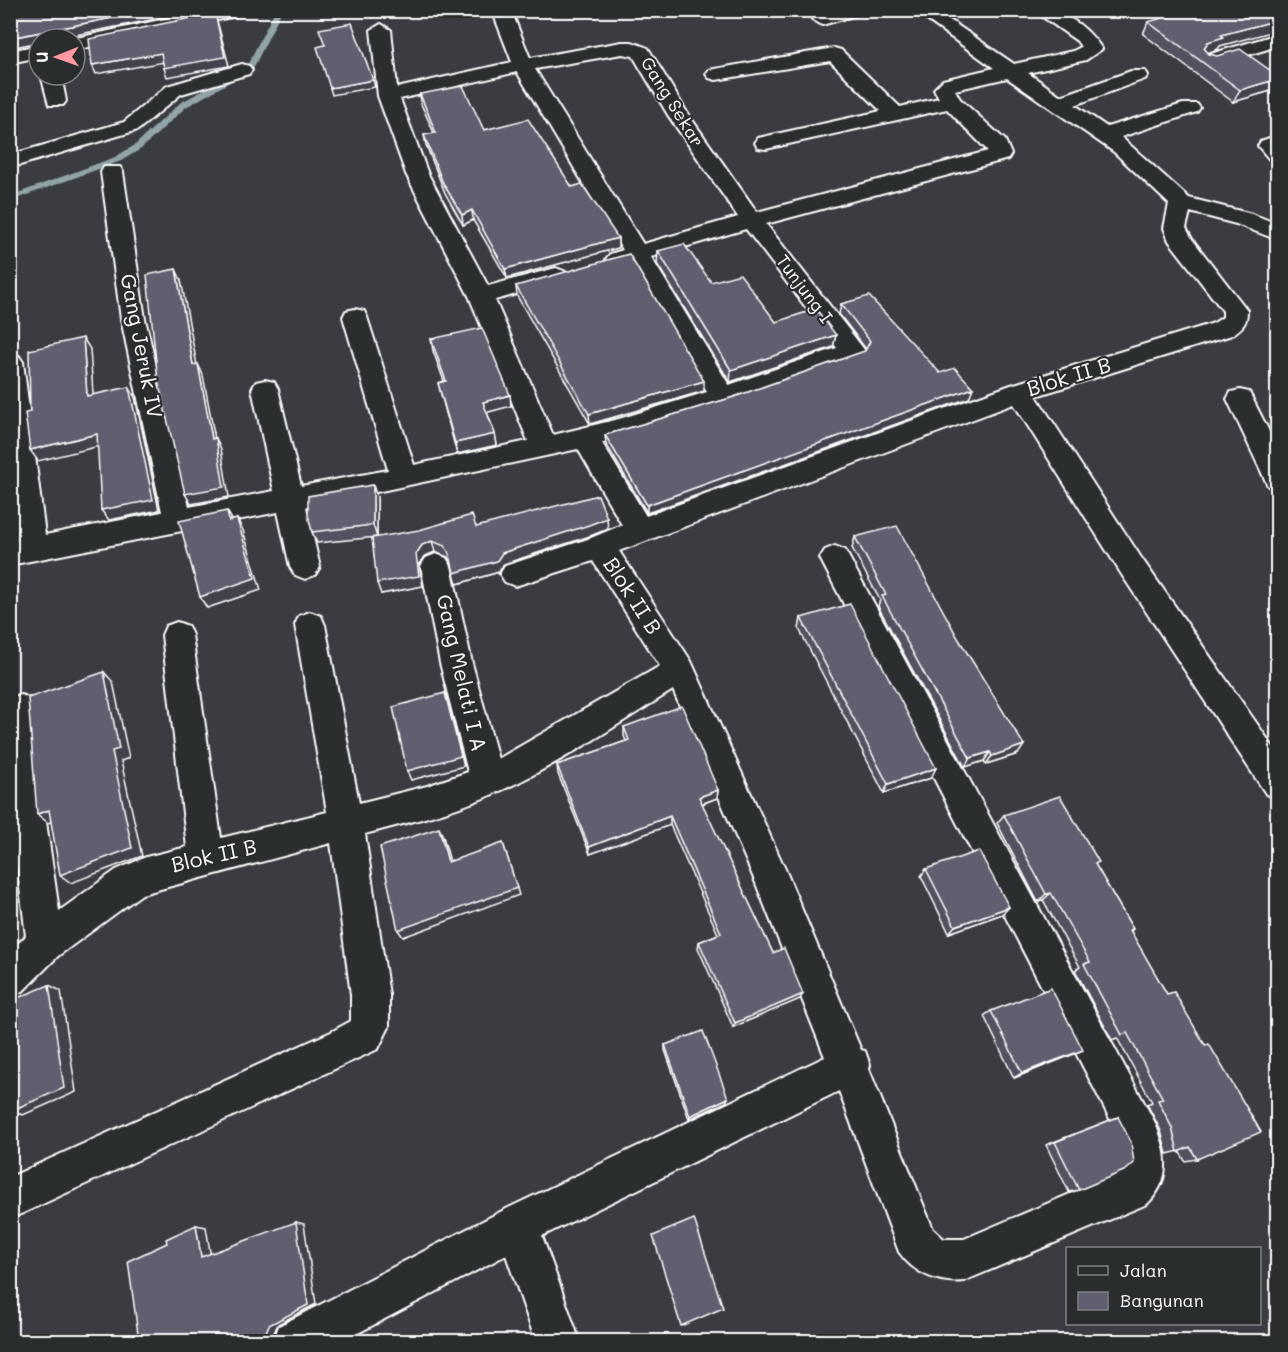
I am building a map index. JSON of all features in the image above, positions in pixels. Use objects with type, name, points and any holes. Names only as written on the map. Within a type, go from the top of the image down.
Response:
[{"type":"street","points":[[87,41],[236,10]]},
{"type":"street","points":[[10,362],[21,552],[177,518],[404,477],[585,438],[723,397],[523,65],[501,10]]},
{"type":"street","points":[[822,19],[853,10]]},
{"type":"street","points":[[922,10],[1127,152],[1181,203],[1244,219],[1278,233]]},
{"type":"street","points":[[481,296],[1000,154],[997,145],[951,102],[944,89],[950,84],[1079,56],[1092,49],[1084,37],[1042,10]]},
{"type":"street","points":[[381,30],[388,96],[417,174],[481,296],[544,446]]},
{"type":"street","points":[[1210,60],[1278,39]]},
{"type":"street","name":"Gang Sekar","points":[[523,65],[627,47],[637,50],[678,115],[752,221]]},
{"type":"street","points":[[10,57],[27,53]]},
{"type":"street","points":[[716,74],[831,54],[838,57],[895,114]]},
{"type":"street","points":[[388,96],[523,65]]},
{"type":"street","points":[[10,162],[122,130],[140,121],[152,106],[174,90],[242,70]]},
{"type":"street","points":[[1059,104],[1138,75]]},
{"type":"street","points":[[53,87],[56,101]]},
{"type":"street","points":[[766,143],[951,102]]},
{"type":"street","points":[[1104,135],[1190,108]]},
{"type":"street","points":[[1278,141],[1269,146],[1278,155]]},
{"type":"street","name":"Gang Jeruk IV","points":[[112,172],[133,319],[177,518]]},
{"type":"street","name":"Blok II B","points":[[10,978],[45,944],[129,882],[163,868],[428,802],[486,781],[528,761],[680,670],[600,547],[639,530],[1020,392],[1223,329],[1234,321],[1235,310],[1178,236],[1175,228],[1181,203]]},
{"type":"street","name":"Tunjung I","points":[[723,397],[850,355],[852,351],[752,221]]},
{"type":"street","points":[[355,317],[404,477]]},
{"type":"street","points":[[265,389],[305,567]]},
{"type":"street","points":[[1020,392],[1132,567],[1278,783]]},
{"type":"street","points":[[1240,399],[1278,479]]},
{"type":"street","points":[[585,438],[639,530]]},
{"type":"street","points":[[515,574],[600,547]]},
{"type":"street","points":[[680,670],[757,838],[851,1065],[922,1251],[950,1263],[964,1260],[1132,1189],[1143,1180],[1147,1165],[1145,1148],[1140,1136],[835,558]]},
{"type":"street","name":"Gang Melati I A","points":[[436,566],[456,663],[486,781]]},
{"type":"street","points":[[10,1198],[345,1046],[364,1035],[370,1027],[370,995],[346,824],[310,625]]},
{"type":"street","points":[[177,635],[206,857]]},
{"type":"street","points":[[21,709],[28,815],[45,944]]},
{"type":"street","points":[[295,1341],[517,1226],[851,1065]]},
{"type":"street","points":[[517,1226],[558,1341]]},
{"type":"building","points":[[10,10],[153,10],[66,27],[27,27],[27,35],[10,38]]},
{"type":"building","points":[[1189,10],[1278,10],[1278,20],[1221,35],[1224,37],[1208,42],[1204,48],[1209,54],[1217,56],[1240,49],[1278,76],[1278,79],[1240,90],[1148,22]]},
{"type":"building","points":[[215,13],[225,57],[164,68],[161,53],[92,65],[89,39]]},
{"type":"building","points":[[352,23],[373,80],[330,88],[317,47],[325,45],[319,29]]},
{"type":"building","points":[[463,86],[484,130],[528,119],[572,187],[582,184],[618,238],[505,269],[472,210],[462,215],[443,183],[424,135],[436,133],[420,94]]},
{"type":"building","points":[[684,244],[711,282],[740,274],[776,322],[816,309],[836,335],[731,370],[658,251]]},
{"type":"building","points":[[629,254],[704,381],[589,414],[516,286]]},
{"type":"building","points":[[176,269],[193,365],[198,364],[212,439],[216,438],[224,487],[185,494],[158,381],[147,275]]},
{"type":"building","points":[[869,296],[940,373],[955,368],[973,388],[647,505],[605,435],[734,397],[865,351],[870,341],[841,304]]},
{"type":"building","points":[[482,328],[510,395],[483,402],[495,434],[455,443],[438,383],[446,381],[431,339]]},
{"type":"building","points":[[83,338],[87,396],[129,387],[153,500],[101,510],[97,434],[30,450],[25,413],[30,412],[29,350]]},
{"type":"building","points":[[373,485],[373,525],[312,532],[308,515],[308,496]]},
{"type":"building","points":[[598,495],[607,518],[502,553],[497,561],[454,573],[450,555],[445,546],[432,541],[422,545],[416,554],[419,576],[377,583],[372,538],[419,530],[472,515],[476,527]]},
{"type":"building","points":[[227,511],[229,521],[237,519],[255,578],[200,597],[179,521]]},
{"type":"building","points":[[897,526],[958,638],[1024,745],[992,756],[990,752],[970,758],[882,596],[886,595],[855,537]]},
{"type":"building","points":[[850,604],[936,768],[888,784],[801,618]]},
{"type":"building","points":[[104,672],[119,749],[112,751],[132,848],[60,875],[49,810],[37,814],[28,698]]},
{"type":"building","points":[[445,693],[461,756],[407,771],[393,707]]},
{"type":"building","points":[[682,706],[718,790],[699,797],[773,953],[784,948],[803,994],[735,1023],[699,942],[721,933],[670,816],[589,847],[557,765],[629,740],[624,727]]},
{"type":"building","points":[[1060,796],[1099,862],[1095,864],[1167,994],[1174,992],[1205,1045],[1209,1044],[1261,1132],[1197,1159],[1190,1147],[1178,1152],[1172,1128],[1158,1100],[1163,1099],[1127,1033],[1122,1035],[1084,964],[1090,962],[1051,893],[1046,894],[1004,815]]},
{"type":"building","points":[[439,828],[448,862],[503,843],[517,888],[398,930],[380,847]]},
{"type":"building","points":[[979,851],[1009,907],[955,926],[926,869]]},
{"type":"building","points":[[49,985],[64,1088],[10,1111],[10,1001]]},
{"type":"building","points":[[1051,988],[1083,1050],[1022,1073],[991,1011]]},
{"type":"building","points":[[703,1031],[728,1098],[690,1116],[665,1045]]},
{"type":"building","points":[[1118,1117],[1131,1142],[1134,1163],[1126,1170],[1079,1190],[1055,1142]]},
{"type":"building","points":[[694,1219],[723,1308],[681,1326],[653,1236]]},
{"type":"building","points":[[296,1222],[308,1305],[269,1325],[263,1339],[257,1341],[139,1341],[128,1261],[167,1243],[166,1239],[196,1225],[201,1257]]},
{"type":"waterway","points":[[10,199],[118,159],[138,147],[183,105],[250,67],[279,10]]}]
